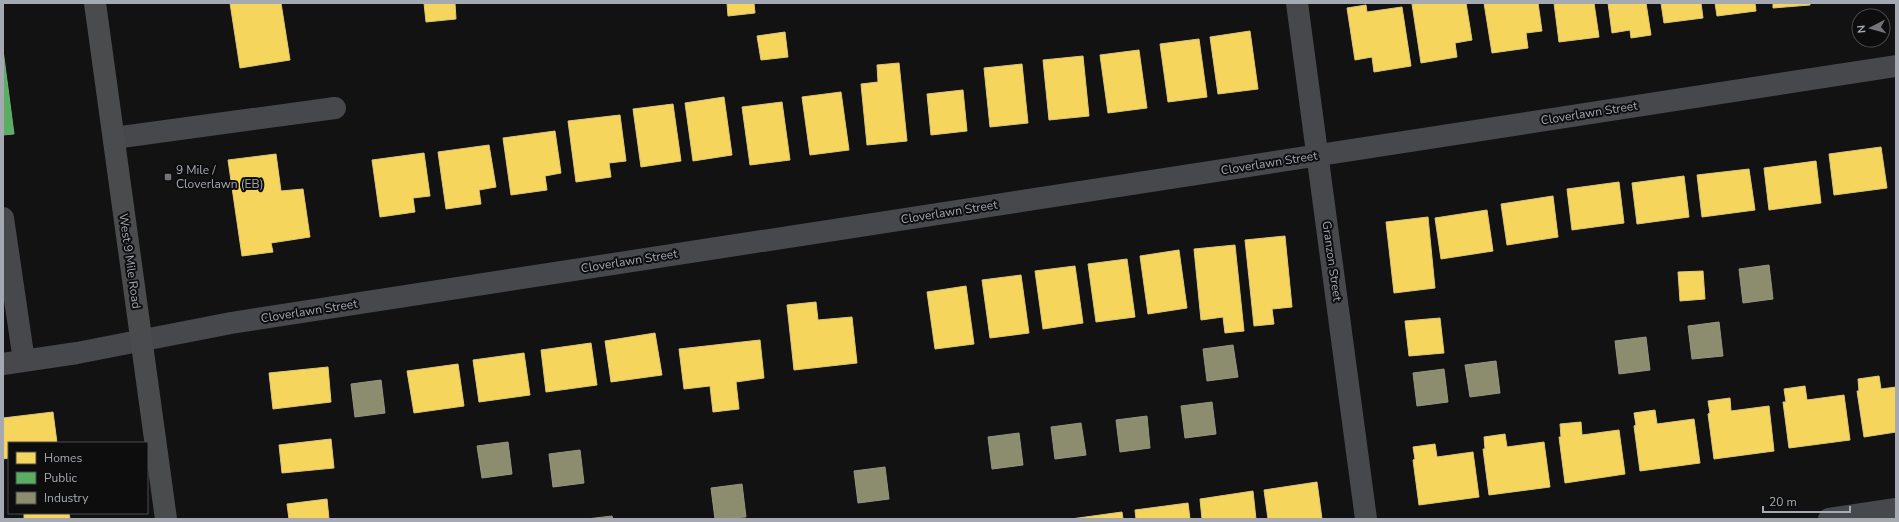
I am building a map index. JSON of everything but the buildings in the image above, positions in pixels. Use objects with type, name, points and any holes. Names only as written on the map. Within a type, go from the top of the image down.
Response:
[{"type":"main road","name":"West 9 Mile Road","points":[[96,3],[166,519]]},
{"type":"street","name":"Granzon Street","points":[[1297,3],[1366,519]]},
{"type":"street","name":"Cloverlawn Street","points":[[3,364],[77,353],[231,323],[1896,66]]},
{"type":"street","points":[[114,138],[335,108]]},
{"type":"street","points":[[3,218],[24,361]]},
{"type":"street","points":[[1829,519],[1896,509]]},
{"type":"place","name":"9 Mile / Cloverlawn (EB)","points":[[168,177]]}]
